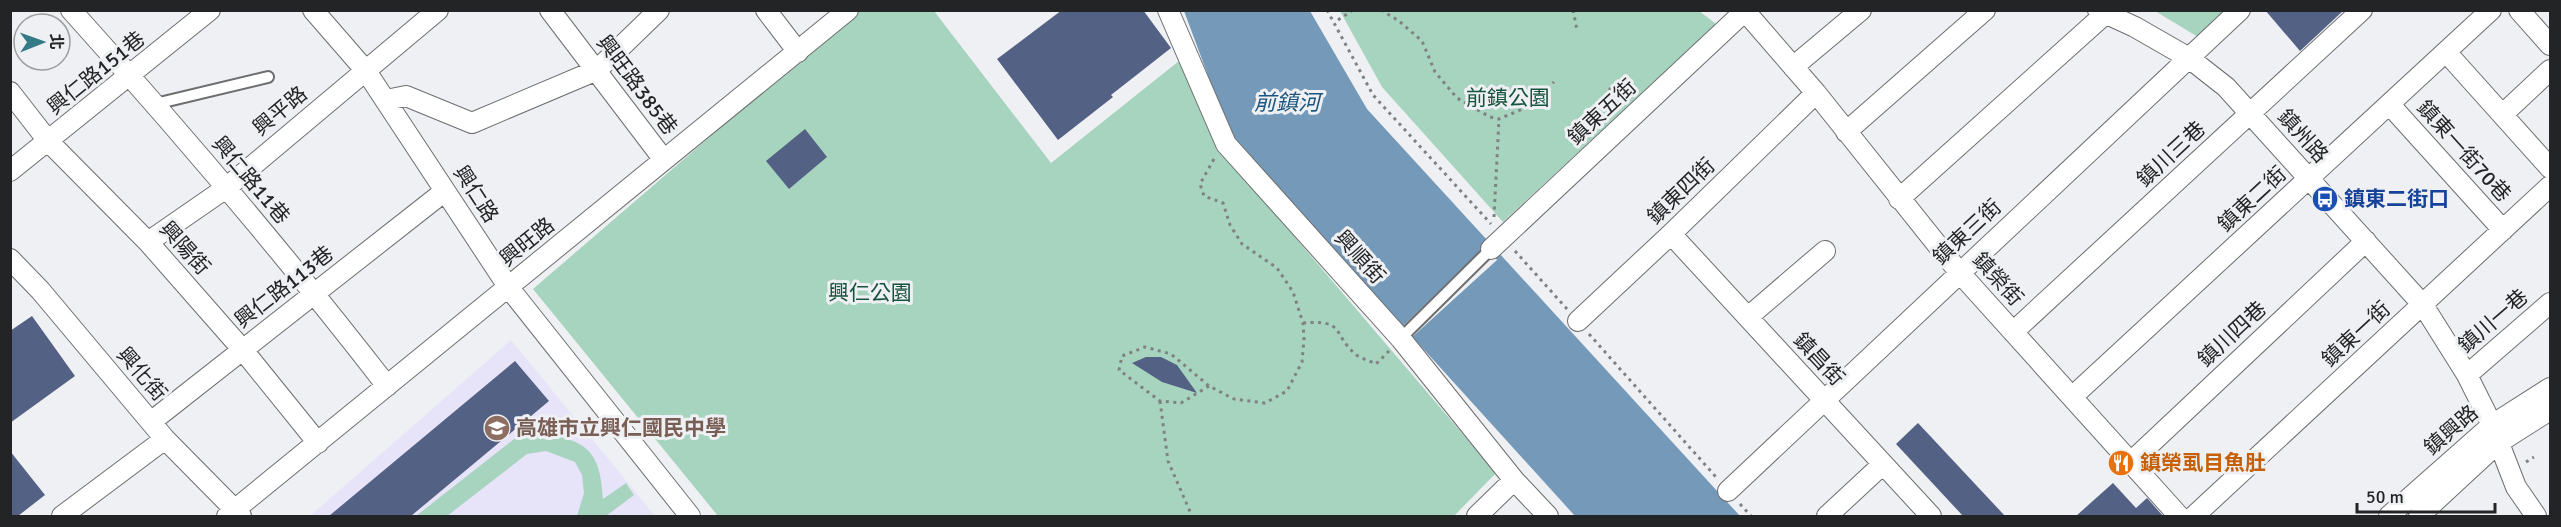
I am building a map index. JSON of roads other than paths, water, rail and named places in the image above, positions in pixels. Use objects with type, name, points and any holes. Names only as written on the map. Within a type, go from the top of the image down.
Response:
[{"type":"street","name":"興仁路11巷","points":[[71,10],[131,76],[315,293],[387,386]]},
{"type":"street","name":"興仁路151巷","points":[[10,171],[131,76],[210,10]]},
{"type":"street","name":"興仁路","points":[[313,10],[366,71],[509,288],[690,516]]},
{"type":"street","name":"興平路","points":[[148,242],[226,188],[438,10]]},
{"type":"street","name":"興旺路385巷","points":[[550,10],[664,160]]},
{"type":"street","points":[[386,100],[406,96],[472,123],[597,70],[659,10]]},
{"type":"street","points":[[766,10],[798,52]]},
{"type":"street","name":"興旺路","points":[[235,514],[387,386],[848,10]]},
{"type":"street","name":"興順街","points":[[1168,10],[1226,144],[1402,337],[1514,480],[1548,516]]},
{"type":"street","points":[[1793,67],[1862,10]]},
{"type":"street","points":[[1846,132],[1985,10]]},
{"type":"street","name":"鎮東三街","points":[[1728,491],[2240,10]]},
{"type":"street","name":"鎮川三巷","points":[[2013,332],[2362,10]]},
{"type":"street","name":"鎮東二街","points":[[2072,397],[2491,10]]},
{"type":"street","points":[[2519,10],[2550,45]]},
{"type":"street","name":"鎮榮街","points":[[1745,11],[1816,93],[1959,272],[2180,516]]},
{"type":"street","name":"鎮東五街","points":[[1497,244],[1745,11]]},
{"type":"street","points":[[1899,199],[2102,12]]},
{"type":"street","name":"鎮州路","points":[[2102,12],[2135,27],[2189,58],[2226,87],[2422,305],[2467,375],[2495,434],[2516,487],[2536,516]]},
{"type":"street","points":[[2446,52],[2550,168]]},
{"type":"street","points":[[2503,114],[2550,70]]},
{"type":"street","name":"興陽街","points":[[10,92],[49,142],[148,242],[242,349],[318,443]]},
{"type":"street","name":"鎮東四街","points":[[1578,321],[1816,93]]},
{"type":"street","name":"鎮東一街70巷","points":[[2390,105],[2503,230]]},
{"type":"street","name":"鎮東一街","points":[[2194,516],[2550,186]]},
{"type":"street","name":"興仁路113巷","points":[[152,421],[445,191]]},
{"type":"street","name":"鎮昌街","points":[[1671,234],[1931,516]]},
{"type":"street","name":"鎮川四巷","points":[[2131,462],[2366,241]]},
{"type":"street","points":[[1748,317],[1825,251]]},
{"type":"street","name":"興化街","points":[[10,259],[152,421],[165,439],[235,514]]},
{"type":"street","name":"鎮川一巷","points":[[2467,375],[2550,303]]},
{"type":"street","name":"鎮興路","points":[[2389,516],[2550,388]]},
{"type":"street","name":"鎮興路","points":[[2419,516],[2495,434],[2550,410]]},
{"type":"street","points":[[62,516],[165,439]]},
{"type":"street","points":[[1827,516],[1883,464]]},
{"type":"street","points":[[1477,516],[1514,480]]},
{"type":"lane","points":[[154,104],[268,77]]},
{"type":"lane","points":[[1402,337],[1497,244]]},
{"type":"water","name":"前鎮河","points":[[1184,11],[1310,11],[1367,109],[1740,516],[1575,516],[1231,137]]},
{"type":"place","name":"鎮東二街口","points":[[2325,199]]},
{"type":"place","name":"高雄市立興仁國民中學","points":[[497,428]]},
{"type":"place","name":"鎮榮虱目魚肚","points":[[2121,463]]},
{"type":"park label","name":"前鎮公園","points":[[1508,98]]},
{"type":"park label","name":"興仁公園","points":[[870,293]]}]
